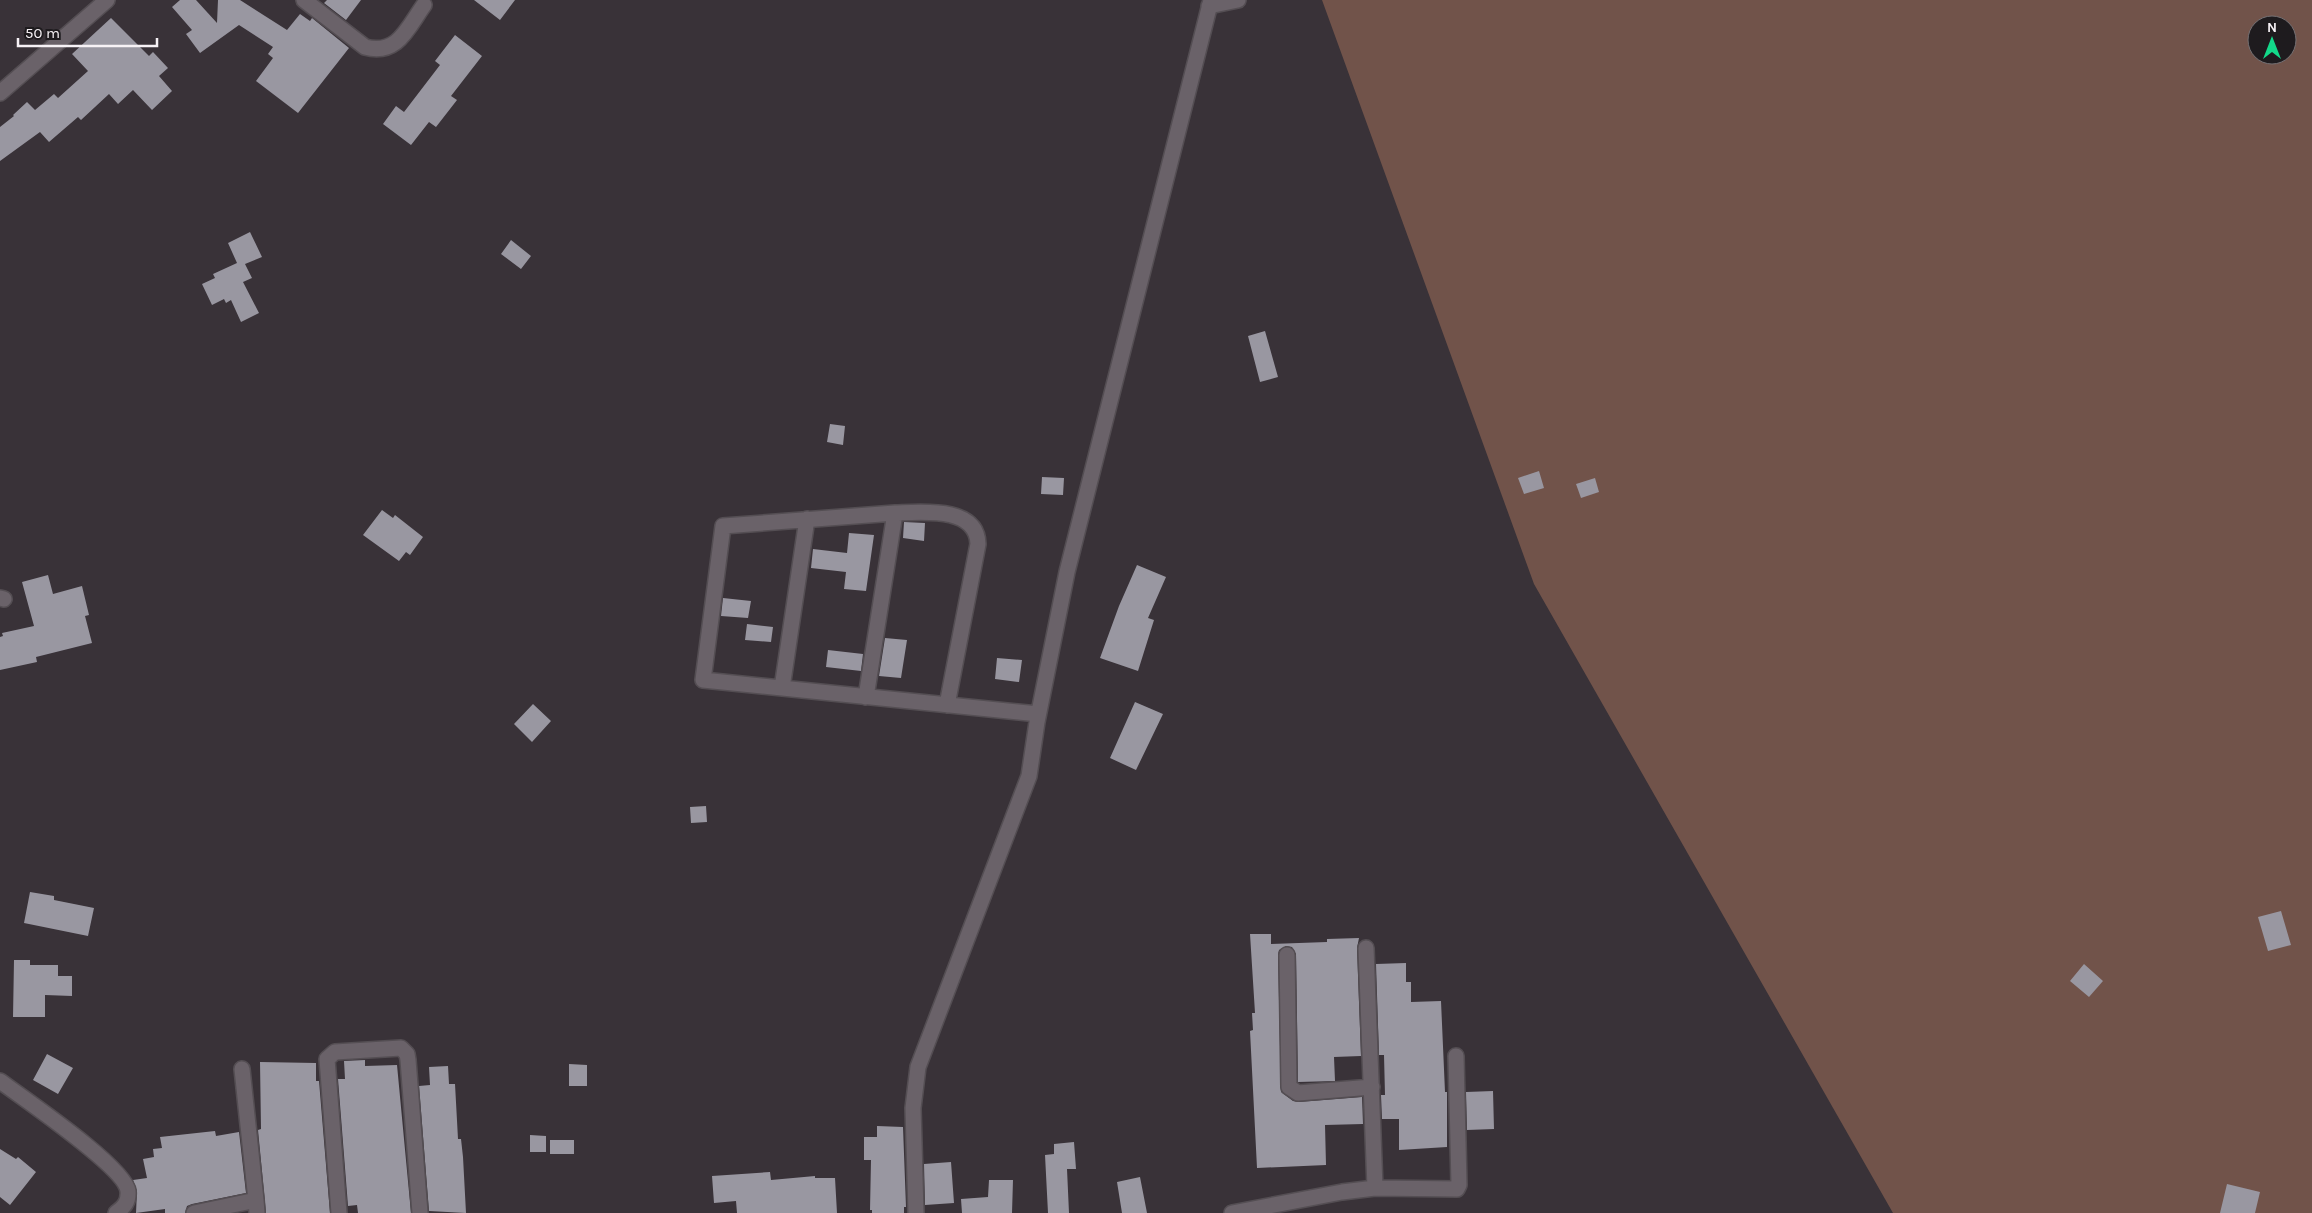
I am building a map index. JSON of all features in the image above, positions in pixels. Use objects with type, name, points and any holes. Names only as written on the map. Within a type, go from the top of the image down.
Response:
[{"type":"street","points":[[0,94],[107,0]]},
{"type":"street","points":[[304,0],[365,47],[375,50],[386,49],[395,45],[424,5]]},
{"type":"street","points":[[916,1213],[913,1108],[918,1067],[1029,776],[1037,718],[1067,572],[1210,3],[1238,0]]},
{"type":"street","points":[[947,705],[978,544],[978,536],[972,525],[952,516],[934,513],[895,513],[723,526],[703,680],[947,705],[1037,718]]},
{"type":"street","points":[[866,697],[895,513]]},
{"type":"street","points":[[782,688],[807,519]]},
{"type":"street","points":[[1366,948],[1375,1188]]},
{"type":"street","points":[[1287,954],[1289,1087],[1292,1091],[1298,1093],[1372,1087]]},
{"type":"street","points":[[339,1213],[327,1059],[335,1052],[400,1048],[407,1054],[408,1060],[420,1213]]},
{"type":"street","points":[[1232,1213],[1342,1192],[1375,1188],[1454,1190],[1459,1188],[1456,1056]]},
{"type":"street","points":[[194,1213],[256,1207],[242,1069]]},
{"type":"street","points":[[0,1081],[100,1157],[123,1178],[128,1190],[128,1198],[126,1205],[116,1213]]},
{"type":"shaded area","points":[[1322,0],[2312,0],[2312,1213],[1893,1213],[1534,584]]},
{"type":"building","points":[[180,0],[196,0],[217,23],[218,0],[240,0],[287,30],[300,14],[310,21],[312,18],[349,48],[298,113],[256,81],[273,58],[268,54],[273,47],[239,25],[200,53],[186,34],[192,30],[172,7]]},
{"type":"building","points":[[327,0],[361,0],[346,20],[324,3]]},
{"type":"building","points":[[474,0],[515,0],[500,20]]},
{"type":"building","points":[[111,18],[149,56],[153,52],[168,68],[159,76],[172,91],[152,110],[133,90],[118,104],[109,94],[81,120],[78,117],[49,142],[40,132],[0,161],[0,127],[27,102],[35,110],[54,94],[58,98],[88,71],[72,54]]},
{"type":"building","points":[[455,35],[482,56],[451,96],[457,100],[436,127],[429,122],[411,145],[383,124],[396,106],[404,112],[440,65],[435,61]]},
{"type":"building","points":[[250,232],[262,257],[245,264],[252,278],[243,282],[259,313],[241,322],[231,300],[226,303],[224,299],[212,305],[202,284],[215,278],[213,274],[237,263],[228,243]]},
{"type":"building","points":[[511,240],[531,256],[521,269],[501,254]]},
{"type":"building","points":[[1265,331],[1278,377],[1260,382],[1248,336]]},
{"type":"building","points":[[830,424],[845,426],[843,445],[827,442]]},
{"type":"building","points":[[1539,471],[1544,488],[1524,494],[1518,478]]},
{"type":"building","points":[[1042,477],[1064,478],[1063,495],[1041,494]]},
{"type":"building","points":[[1595,478],[1599,492],[1581,498],[1576,484]]},
{"type":"building","points":[[382,510],[393,518],[395,515],[423,537],[410,555],[406,552],[399,561],[363,535]]},
{"type":"building","points":[[904,522],[925,523],[924,541],[903,538]]},
{"type":"building","points":[[849,533],[874,535],[866,591],[844,589],[846,572],[811,568],[813,549],[847,553]]},
{"type":"building","points":[[1137,565],[1166,577],[1148,618],[1154,620],[1138,671],[1100,658],[1119,606]]},
{"type":"building","points":[[48,575],[53,594],[82,586],[89,615],[85,616],[92,643],[36,657],[37,662],[0,670],[0,637],[3,636],[2,633],[34,626],[22,582]]},
{"type":"building","points":[[723,598],[751,601],[748,618],[721,616]]},
{"type":"building","points":[[747,624],[773,627],[771,642],[745,640]]},
{"type":"building","points":[[885,638],[907,640],[901,678],[879,676]]},
{"type":"building","points":[[828,650],[863,654],[861,671],[826,667]]},
{"type":"building","points":[[997,658],[1022,660],[1019,682],[995,679]]},
{"type":"building","points":[[1135,702],[1163,714],[1136,770],[1110,758]]},
{"type":"building","points":[[533,704],[551,721],[532,742],[514,724]]},
{"type":"building","points":[[706,806],[707,822],[691,823],[690,807]]},
{"type":"building","points":[[30,892],[54,896],[54,900],[94,908],[88,936],[24,923]]},
{"type":"building","points":[[2281,911],[2291,945],[2268,951],[2258,917]]},
{"type":"building","points":[[1250,934],[1271,934],[1271,944],[1327,942],[1327,939],[1359,938],[1357,948],[1361,1056],[1334,1057],[1335,1081],[1298,1082],[1296,954],[1292,947],[1286,946],[1279,950],[1278,955],[1281,1092],[1293,1101],[1299,1102],[1362,1097],[1363,1124],[1325,1125],[1326,1165],[1257,1168],[1250,1031],[1253,1030],[1252,1013],[1255,1013]]},
{"type":"building","points":[[14,960],[30,960],[30,965],[58,965],[58,976],[72,976],[72,996],[45,995],[45,1017],[13,1017]]},
{"type":"building","points":[[1406,963],[1406,982],[1411,982],[1411,1002],[1441,1001],[1445,1092],[1447,1092],[1447,1147],[1399,1150],[1399,1119],[1382,1119],[1381,1095],[1385,1095],[1384,1055],[1379,1055],[1376,964]]},
{"type":"building","points":[[2084,964],[2103,981],[2089,997],[2070,981]]},
{"type":"building","points":[[47,1054],[73,1068],[58,1094],[33,1080]]},
{"type":"building","points":[[365,1060],[365,1066],[397,1065],[411,1213],[358,1213],[357,1205],[348,1206],[338,1079],[345,1079],[344,1061]]},
{"type":"building","points":[[260,1062],[316,1063],[316,1081],[319,1081],[330,1213],[266,1213],[258,1130],[261,1129]]},
{"type":"building","points":[[569,1064],[587,1065],[587,1086],[569,1086]]},
{"type":"building","points":[[448,1066],[449,1084],[455,1084],[458,1139],[461,1139],[463,1157],[466,1213],[429,1211],[419,1086],[430,1085],[429,1067]]},
{"type":"building","points":[[1493,1091],[1494,1129],[1467,1130],[1466,1092]]},
{"type":"building","points":[[877,1126],[903,1127],[906,1207],[904,1207],[904,1213],[872,1213],[872,1210],[870,1210],[871,1160],[864,1160],[864,1137],[877,1137]]},
{"type":"building","points":[[215,1131],[216,1136],[239,1132],[246,1193],[192,1204],[187,1206],[185,1213],[165,1213],[165,1209],[136,1213],[137,1191],[133,1180],[147,1178],[143,1159],[154,1157],[153,1149],[162,1148],[160,1137]]},
{"type":"building","points":[[530,1135],[546,1136],[546,1152],[530,1152]]},
{"type":"building","points":[[550,1140],[574,1140],[574,1154],[550,1154]]},
{"type":"building","points":[[1074,1142],[1076,1169],[1067,1169],[1069,1213],[1048,1213],[1045,1155],[1054,1154],[1054,1144]]},
{"type":"building","points":[[0,1149],[16,1159],[18,1157],[36,1172],[10,1205],[0,1197]]},
{"type":"building","points":[[951,1162],[954,1203],[925,1205],[924,1164]]},
{"type":"building","points":[[770,1172],[771,1180],[815,1176],[815,1178],[835,1178],[837,1213],[737,1213],[736,1201],[714,1203],[712,1176]]},
{"type":"building","points":[[1140,1177],[1147,1213],[1122,1213],[1117,1182]]},
{"type":"building","points":[[989,1180],[1013,1180],[1012,1213],[962,1213],[961,1199],[988,1197]]},
{"type":"building","points":[[2227,1184],[2260,1192],[2255,1213],[2220,1213]]}]
